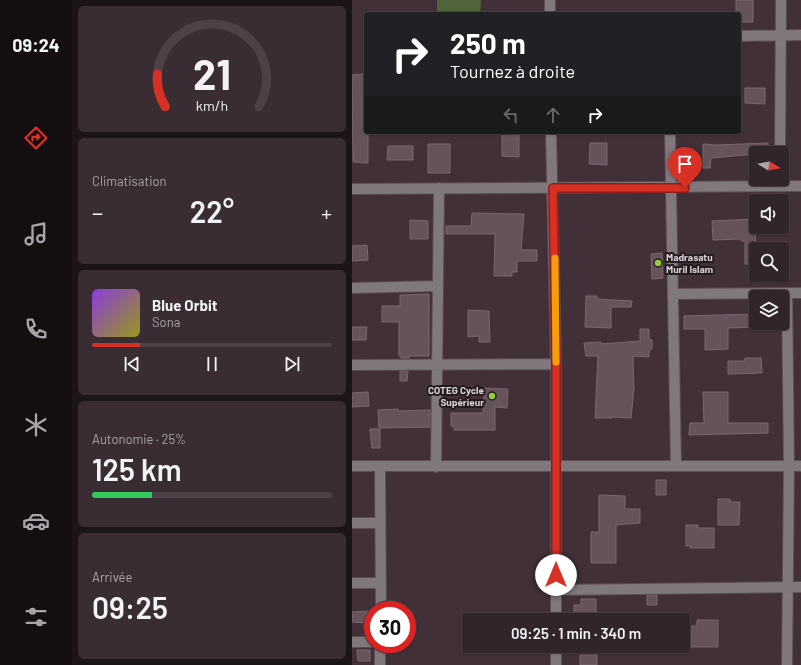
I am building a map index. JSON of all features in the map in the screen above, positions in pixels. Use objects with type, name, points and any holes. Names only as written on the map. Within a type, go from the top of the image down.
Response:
[{"type":"street","points":[[550,0],[550,12]]},
{"type":"street","points":[[780,146],[781,0]]},
{"type":"street","points":[[741,36],[801,35]]},
{"type":"street","points":[[551,134],[556,364],[556,613]]},
{"type":"street","points":[[670,134],[676,466]]},
{"type":"street","points":[[352,189],[671,188],[749,184]]},
{"type":"street","points":[[789,184],[801,186]]},
{"type":"street","points":[[436,467],[439,188]]},
{"type":"street","points":[[352,288],[438,286]]},
{"type":"street","points":[[673,294],[749,293]]},
{"type":"street","points":[[789,293],[801,293]]},
{"type":"street","points":[[787,665],[790,466],[788,330]]},
{"type":"street","points":[[352,365],[556,364]]},
{"type":"street","points":[[352,466],[801,466]]},
{"type":"street","points":[[380,466],[380,601]]},
{"type":"street","points":[[352,523],[380,523]]},
{"type":"street","points":[[352,583],[380,582]]},
{"type":"street","points":[[556,590],[801,587]]},
{"type":"street","points":[[352,642],[364,642]]},
{"type":"street","points":[[380,653],[380,665]]},
{"type":"street","points":[[556,653],[556,665]]},
{"type":"green space","points":[[437,0],[481,0],[480,12],[437,12]]},
{"type":"building","points":[[736,0],[753,0],[753,22],[741,22],[741,12],[736,12]]},
{"type":"building","points":[[364,74],[364,134],[368,135],[368,163],[353,162],[352,75]]},
{"type":"building","points":[[745,88],[765,88],[765,104],[745,103]]},
{"type":"building","points":[[502,134],[519,134],[519,157],[502,156]]},
{"type":"building","points":[[590,143],[607,143],[607,165],[589,164]]},
{"type":"building","points":[[768,143],[768,146],[749,146],[749,155],[711,158],[710,168],[703,168],[703,144]]},
{"type":"building","points":[[428,144],[450,144],[450,173],[428,173]]},
{"type":"building","points":[[388,146],[413,146],[413,160],[387,160]]},
{"type":"building","points":[[472,213],[524,214],[521,250],[537,250],[537,261],[517,261],[517,272],[512,272],[512,276],[494,276],[495,234],[446,234],[446,226],[471,226]]},
{"type":"building","points":[[749,219],[749,234],[755,234],[756,242],[749,242],[749,264],[745,264],[745,241],[741,241],[741,239],[713,240],[712,221]]},
{"type":"building","points":[[410,220],[428,221],[428,239],[410,239]]},
{"type":"building","points":[[367,245],[368,260],[352,261],[352,246]]},
{"type":"building","points":[[662,253],[663,278],[652,279],[651,254]]},
{"type":"building","points":[[429,294],[429,356],[409,356],[409,358],[401,358],[401,356],[399,356],[399,322],[382,322],[382,306],[400,306],[400,295]]},
{"type":"building","points":[[586,296],[597,296],[597,299],[632,301],[631,307],[611,307],[611,328],[585,327]]},
{"type":"building","points":[[468,310],[489,311],[490,342],[479,342],[479,336],[468,337]]},
{"type":"building","points":[[749,314],[749,327],[728,328],[728,349],[705,350],[705,329],[684,329],[684,316]]},
{"type":"building","points":[[352,327],[367,327],[366,340],[352,340]]},
{"type":"building","points":[[640,329],[649,329],[649,339],[652,340],[652,349],[649,351],[649,357],[633,356],[634,388],[631,418],[595,418],[598,356],[586,356],[584,343],[601,342],[601,344],[640,341]]},
{"type":"building","points":[[745,358],[761,358],[762,373],[728,374],[728,361],[745,361]]},
{"type":"building","points":[[400,371],[408,371],[407,381],[400,381]]},
{"type":"building","points":[[484,388],[508,389],[507,408],[495,407],[495,430],[454,430],[454,426],[451,426],[451,413],[483,413]]},
{"type":"building","points":[[368,392],[369,406],[352,407],[352,393]]},
{"type":"building","points":[[703,392],[728,392],[728,423],[768,423],[768,433],[689,435],[690,423],[704,423]]},
{"type":"building","points":[[398,409],[398,411],[430,410],[430,427],[379,428],[378,410]]},
{"type":"building","points":[[370,429],[380,429],[380,448],[372,448]]},
{"type":"building","points":[[656,480],[666,480],[666,495],[656,495]]},
{"type":"building","points":[[599,495],[625,496],[625,509],[640,509],[640,523],[616,525],[616,563],[591,563],[591,532],[599,532]]},
{"type":"building","points":[[718,499],[730,499],[730,502],[740,502],[739,525],[718,525]]},
{"type":"building","points":[[686,525],[698,525],[698,528],[714,528],[714,548],[690,548],[691,546],[686,546]]},
{"type":"building","points":[[647,595],[657,595],[657,605],[647,605]]},
{"type":"building","points":[[581,599],[596,599],[596,613],[574,613],[574,605],[581,605]]},
{"type":"building","points":[[364,611],[364,623],[352,622],[352,612]]},
{"type":"building","points":[[697,620],[718,620],[718,647],[691,647],[691,626],[697,626]]},
{"type":"building","points":[[357,650],[364,650],[364,653],[370,653],[370,661],[358,661]]},
{"type":"building","points":[[580,655],[597,655],[597,665],[580,665]]},
{"type":"slow traffic","points":[[555,258],[556,362]]},
{"type":"place","name":"Madrasatu Muril Islam","points":[[658,263]]},
{"type":"place","name":"COTEG Cycle Supérieur","points":[[492,396]]},
{"type":"route","points":[[556,575],[556,364],[553,188],[685,188]]}]
